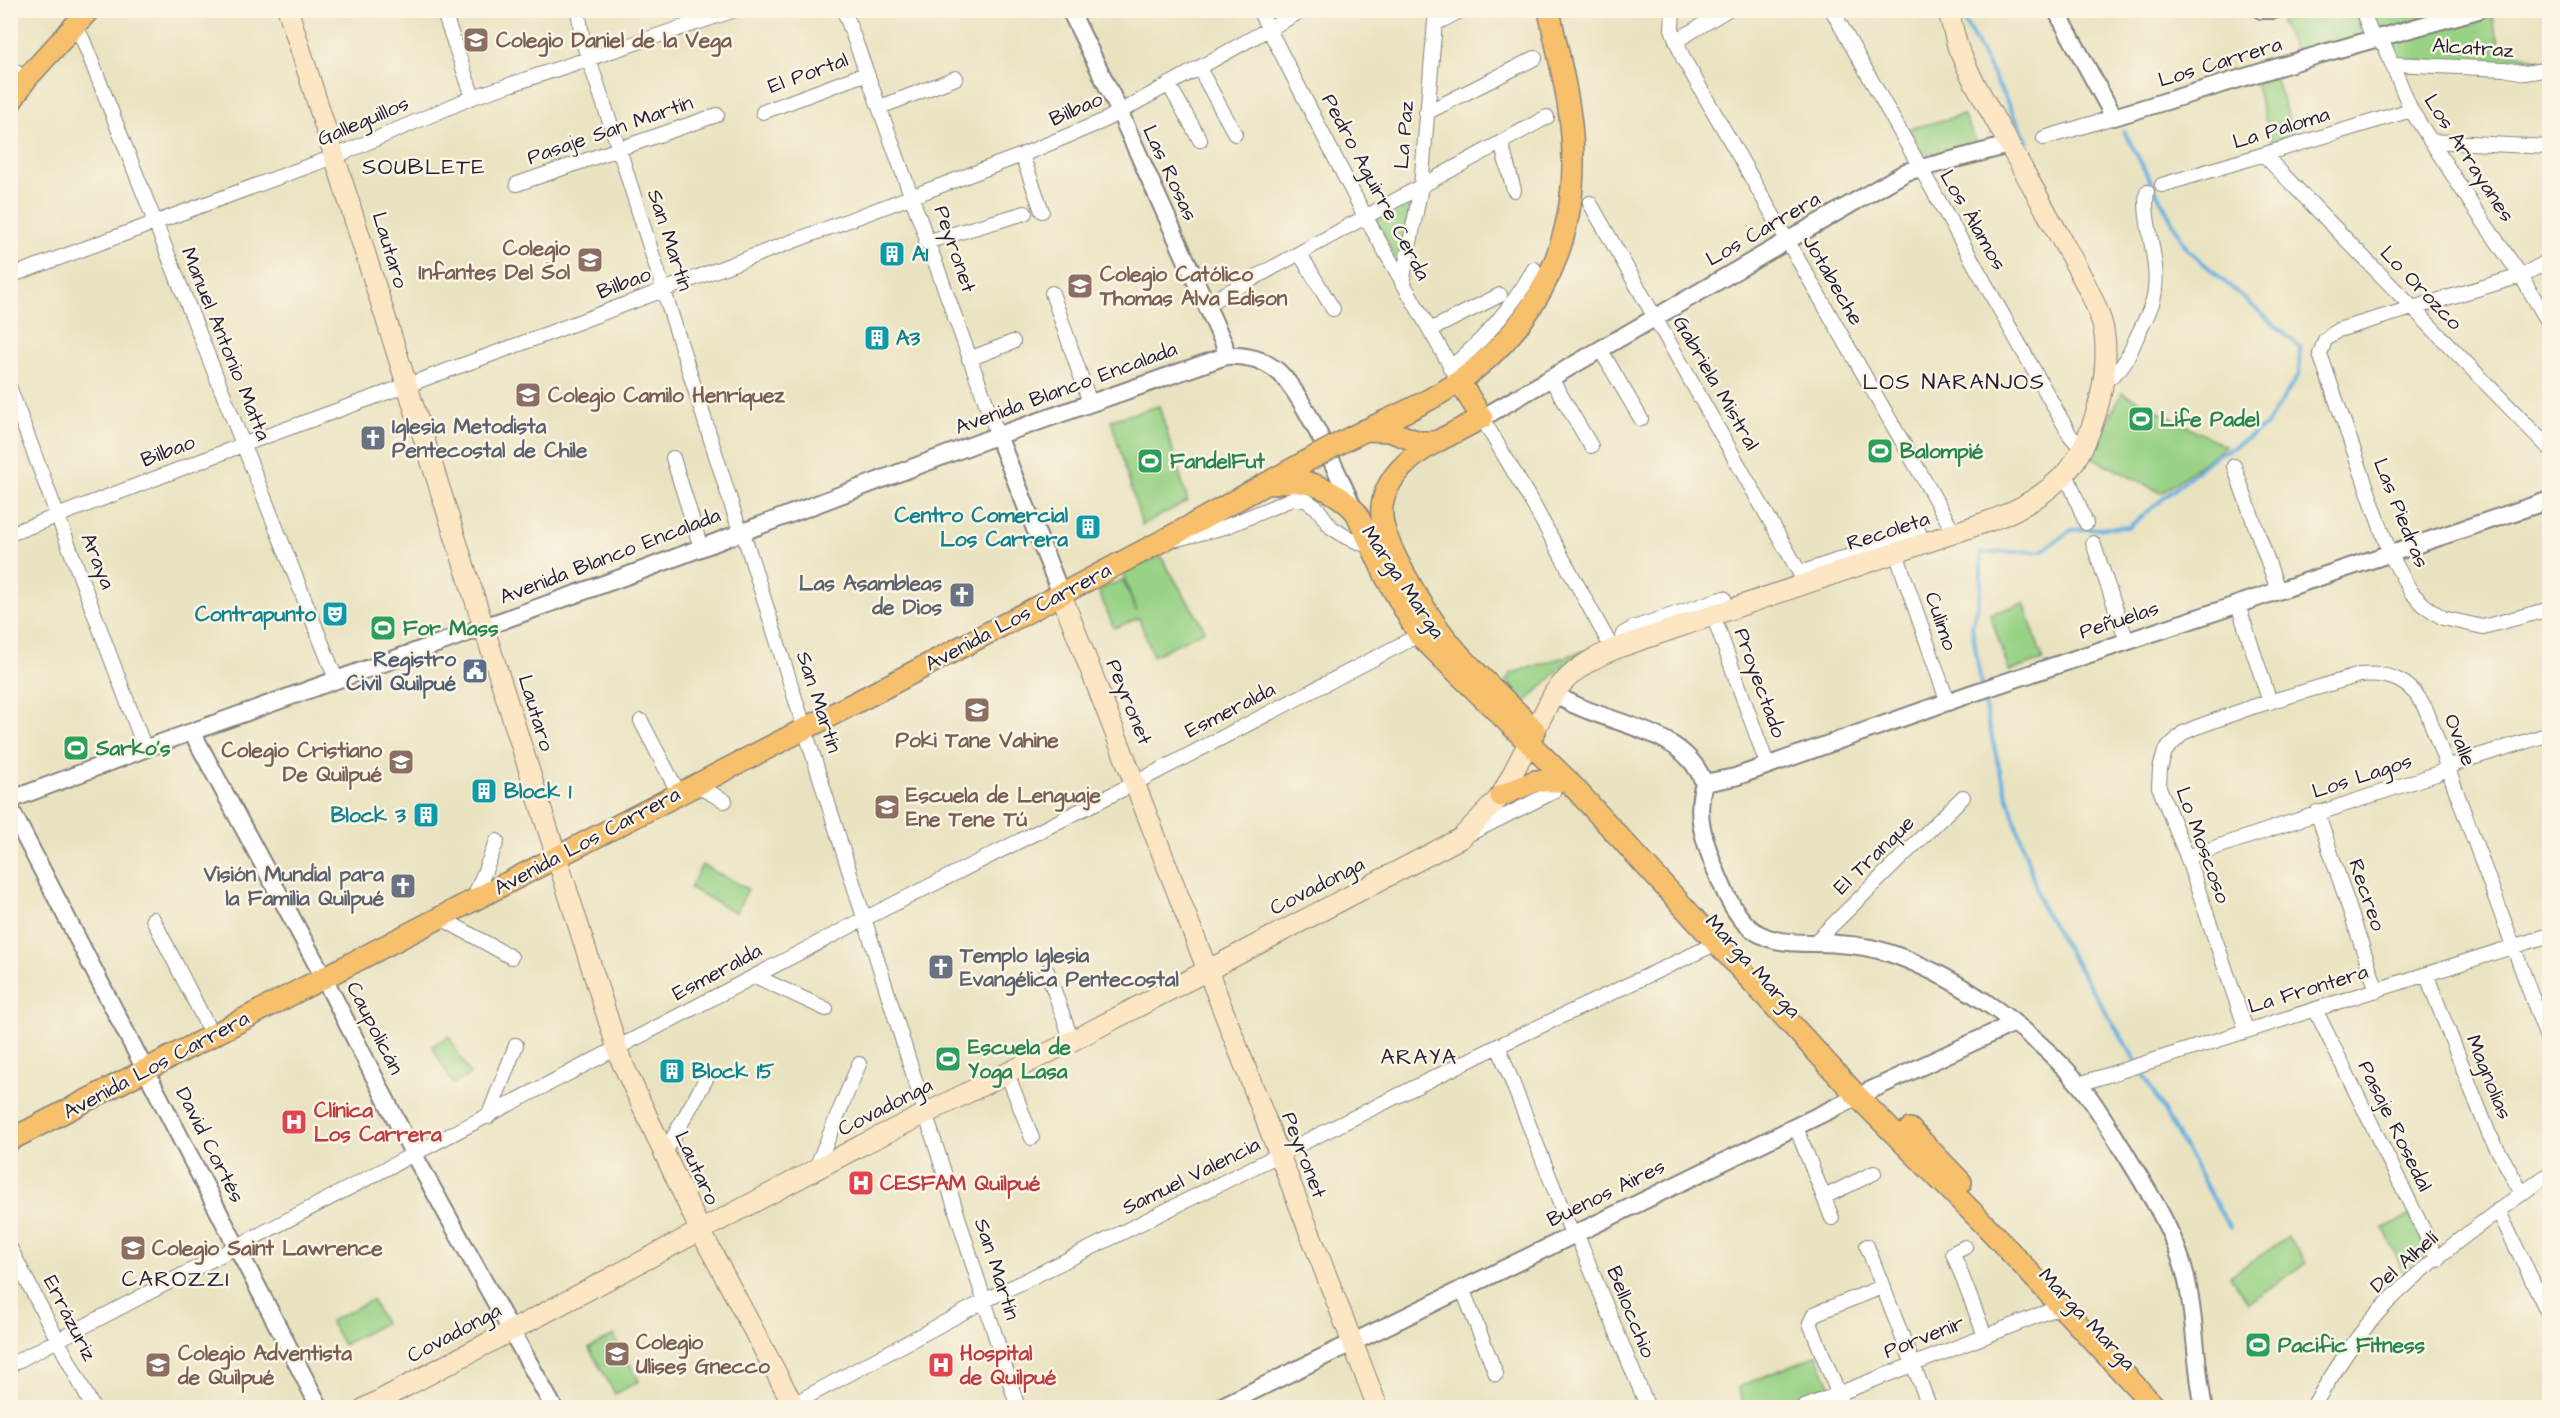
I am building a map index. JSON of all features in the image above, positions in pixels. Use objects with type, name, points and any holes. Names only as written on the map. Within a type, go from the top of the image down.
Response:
[{"type":"main road","name":"Lautaro","points":[[288,10],[617,1050],[700,1230],[792,1406]]},
{"type":"main road","name":"Avenida Los Carrera","points":[[10,1140],[441,918],[1163,540],[1365,430],[1454,375],[1485,361],[1514,331],[1537,300],[1551,276],[1567,228],[1574,167],[1572,133],[1549,10]]},
{"type":"main road","name":"Recoleta","points":[[1531,735],[1554,693],[1565,680],[1588,661],[1616,648],[1713,615],[1803,578],[1896,553],[2017,511],[2066,473],[2081,448],[2105,380],[2102,321],[2079,271],[1958,48],[1948,10]]},
{"type":"main road","points":[[10,103],[18,74],[82,18]]},
{"type":"main road","points":[[1452,649],[1413,590],[1393,551],[1382,522],[1382,505],[1393,480],[1417,454],[1482,418],[1454,375]]},
{"type":"main road","points":[[1365,430],[1389,431],[1419,442],[1436,442]]},
{"type":"main road","points":[[1252,491],[1278,483],[1311,484],[1331,492],[1356,512]]},
{"type":"main road","name":"Marga Marga","points":[[1356,512],[1371,547],[1419,635],[1531,735],[1560,786],[1864,1094],[1937,1155],[2151,1406]]},
{"type":"main road","name":"Peyronet","points":[[1060,594],[1136,783],[1378,1407]]},
{"type":"main road","name":"Marga Marga","points":[[1452,649],[2062,1306],[2151,1406]]},
{"type":"main road","name":"Covadonga","points":[[364,1407],[815,1170],[1071,1041],[1461,838],[1501,796],[1531,735]]},
{"type":"main road","points":[[1501,796],[1535,781],[1560,786]]},
{"type":"street","points":[[443,10],[473,97]]},
{"type":"street","name":"San Martín","points":[[578,10],[588,58],[805,728],[1018,1407]]},
{"type":"street","name":"Galleguillos","points":[[10,276],[336,156],[473,97],[735,10]]},
{"type":"street","name":"Peyronet","points":[[844,10],[969,359],[1060,594]]},
{"type":"street","name":"Las Rosas","points":[[1070,10],[1224,344],[1226,356]]},
{"type":"street","name":"Pedro Aguirre Cerda","points":[[1259,10],[1366,218],[1454,375]]},
{"type":"street","name":"Bilbao","points":[[10,534],[243,444],[912,198],[1022,155],[1118,112],[1304,10]]},
{"type":"street","name":"La Paz","points":[[1402,283],[1421,188],[1436,17],[1462,10]]},
{"type":"street","name":"Jotabeche","points":[[1673,10],[1672,29],[1676,41],[1786,242],[1955,534]]},
{"type":"street","points":[[1676,41],[1727,10]]},
{"type":"street","name":"Los Álamos","points":[[1832,10],[2070,435],[2081,448]]},
{"type":"street","points":[[2056,10],[2115,117]]},
{"type":"street","points":[[2261,10],[2274,10]]},
{"type":"street","name":"Los Arrayanes","points":[[2362,10],[2376,39],[2385,47],[2411,110],[2521,276],[2550,325]]},
{"type":"street","name":"Los Carrera","points":[[2044,138],[2478,10]]},
{"type":"street","name":"Manuel Antonio Matta","points":[[82,18],[83,40],[336,680]]},
{"type":"street","points":[[1426,113],[1535,58]]},
{"type":"street","name":"Alcatraz","points":[[2392,64],[2504,69],[2525,73],[2550,69]]},
{"type":"street","points":[[1199,68],[1235,134]]},
{"type":"street","name":"El Portal","points":[[762,112],[867,73]]},
{"type":"street","points":[[880,107],[956,78]]},
{"type":"street","points":[[1168,85],[1200,140]]},
{"type":"street","name":"La Paloma","points":[[2162,185],[2411,110]]},
{"type":"street","name":"Pasaje San Martín","points":[[517,184],[717,115]]},
{"type":"street","points":[[1205,305],[1547,117]]},
{"type":"street","points":[[2430,141],[2550,147]]},
{"type":"street","points":[[1501,143],[1514,190]]},
{"type":"street","name":"Los Carrera","points":[[1482,418],[1554,374],[1906,172],[2009,145]]},
{"type":"street","points":[[1022,155],[1042,211]]},
{"type":"street","name":"Lo Orozco","points":[[2264,155],[2550,449]]},
{"type":"street","name":"Recoleta","points":[[2105,380],[2117,374],[2131,352],[2156,290],[2155,260],[2145,202],[2147,192]]},
{"type":"street","name":"Gabriela Mistral","points":[[1590,203],[1803,578]]},
{"type":"street","points":[[926,242],[1025,213]]},
{"type":"street","points":[[1300,254],[1333,309]]},
{"type":"street","points":[[2412,309],[2521,276],[2550,260]]},
{"type":"street","points":[[1454,375],[1466,355],[1504,315],[1534,269]]},
{"type":"street","points":[[1052,293],[1090,402]]},
{"type":"street","points":[[1430,330],[1500,295]]},
{"type":"street","name":"Las Piedras","points":[[2412,309],[2338,330],[2325,340],[2320,354],[2390,554],[2411,592],[2424,605],[2443,618],[2465,625],[2483,627],[2550,609]]},
{"type":"street","points":[[969,359],[1013,342]]},
{"type":"street","points":[[1600,349],[1641,419]]},
{"type":"street","name":"Avenida Blanco Encalada","points":[[10,800],[701,548],[741,531],[1090,402],[1226,356]]},
{"type":"street","name":"Marga Marga","points":[[1226,356],[1249,357],[1261,361],[1275,369],[1286,380],[1310,421],[1356,512],[1426,623],[1452,649]]},
{"type":"street","points":[[1554,374],[1577,405]]},
{"type":"street","points":[[1554,374],[1591,446]]},
{"type":"street","name":"Araya","points":[[10,389],[57,516],[91,599],[145,749]]},
{"type":"street","points":[[1482,418],[1616,648]]},
{"type":"street","points":[[673,458],[701,548]]},
{"type":"street","points":[[2234,466],[2278,591]]},
{"type":"street","points":[[2066,473],[2086,523]]},
{"type":"street","name":"Marga Marga","points":[[1283,502],[1294,498],[1307,501],[1317,508],[1331,527],[1346,537],[1371,547]]},
{"type":"street","name":"Peñuelas","points":[[1704,783],[1724,781],[1970,694],[2550,500]]},
{"type":"street","name":"Avenida Los Carrera","points":[[1163,540],[1185,538],[1225,527],[1283,502]]},
{"type":"street","name":"Recoleta","points":[[1803,578],[1919,532]]},
{"type":"street","points":[[2093,543],[2127,641]]},
{"type":"street","name":"Culimo","points":[[1896,553],[1948,703]]},
{"type":"street","name":"Recoleta","points":[[1616,648],[1623,634],[1633,628],[1724,598]]},
{"type":"street","points":[[2238,604],[2270,702]]},
{"type":"street","name":"Proyectado","points":[[1713,615],[1767,764]]},
{"type":"street","points":[[1419,635],[1452,649]]},
{"type":"street","name":"Esmeralda","points":[[10,1365],[864,919],[1136,783],[1419,635]]},
{"type":"street","name":"Ovalle","points":[[2270,702],[2360,675],[2396,677],[2414,690],[2422,701],[2448,767],[2512,947],[2549,1041]]},
{"type":"street","points":[[1554,693],[1569,704],[1663,738],[1679,748],[1694,763],[1704,783],[1698,802],[1704,840],[1729,900],[1745,923],[1775,941],[1868,947],[1895,955],[1950,981],[2014,1023],[2079,1084],[2128,1158],[2173,1240],[2186,1277],[2204,1407]]},
{"type":"street","name":"Lo Moscoso","points":[[2246,1029],[2187,857],[2159,787],[2160,770],[2165,751],[2183,733],[2270,702]]},
{"type":"street","points":[[641,721],[686,788],[725,801]]},
{"type":"street","name":"Caupolicán","points":[[192,732],[324,978],[414,1155],[554,1407]]},
{"type":"street","name":"Los Lagos","points":[[2187,857],[2436,774],[2462,760],[2550,734]]},
{"type":"street","name":"Covadonga","points":[[1461,838],[1560,786]]},
{"type":"street","name":"El Tranque","points":[[1814,943],[1963,796]]},
{"type":"street","name":"David Cortés","points":[[10,808],[320,1407]]},
{"type":"street","name":"Recreo","points":[[2317,812],[2377,991]]},
{"type":"street","points":[[473,901],[497,841]]},
{"type":"street","points":[[441,918],[511,957]]},
{"type":"street","points":[[153,919],[212,1035]]},
{"type":"street","name":"La Frontera","points":[[2079,1084],[2246,1029],[2316,1011],[2550,935]]},
{"type":"street","name":"Samuel Valencia","points":[[792,1406],[986,1300],[1498,1046],[1715,944]]},
{"type":"street","points":[[1047,971],[1071,1041]]},
{"type":"street","name":"Magnolias","points":[[2426,974],[2489,1134],[2522,1193]]},
{"type":"street","points":[[755,976],[825,1009]]},
{"type":"street","name":"Pasaje Rosedal","points":[[2316,1011],[2438,1260]]},
{"type":"street","name":"Buenos Aires","points":[[1218,1407],[2014,1023]]},
{"type":"street","points":[[488,1117],[516,1046]]},
{"type":"street","name":"Bellocchio","points":[[1498,1046],[1574,1234],[1648,1407]]},
{"type":"street","points":[[815,1170],[859,1064]]},
{"type":"street","points":[[1007,1073],[1032,1138]]},
{"type":"street","points":[[664,1154],[706,1079]]},
{"type":"street","points":[[1796,1127],[1832,1218]]},
{"type":"street","points":[[1824,1197],[1874,1173]]},
{"type":"street","name":"Del Alhelí","points":[[2312,1407],[2370,1322],[2387,1303],[2498,1210],[2550,1173]]},
{"type":"street","points":[[2498,1210],[2550,1317]]},
{"type":"street","points":[[1867,1246],[1930,1407]]},
{"type":"street","points":[[1965,1247],[1953,1253],[1985,1336]]},
{"type":"street","name":"Errázuriz","points":[[10,1248],[93,1407]]},
{"type":"street","points":[[1844,1407],[1810,1319],[1814,1314],[1882,1287]]},
{"type":"street","points":[[1462,1288],[1496,1374]]},
{"type":"street","name":"Porvenir","points":[[1802,1407],[2062,1306]]},
{"type":"green space","points":[[2446,10],[2380,33],[2371,11]]},
{"type":"green space","points":[[2301,11],[2354,11],[2364,36],[2296,53],[2280,22]]},
{"type":"green space","points":[[2491,14],[2501,48],[2548,63],[2530,69],[2397,60],[2390,43]]},
{"type":"green space","points":[[2275,77],[2294,137],[2272,143],[2255,83]]},
{"type":"green space","points":[[1963,115],[1978,144],[1928,155],[1921,151],[1909,129]]},
{"type":"green space","points":[[1406,203],[1411,210],[1403,259],[1397,261],[1375,220]]},
{"type":"green space","name":"Life Padel","points":[[2122,392],[2225,446],[2162,493],[2091,457]]},
{"type":"green space","name":"FandelFut","points":[[1159,406],[1188,501],[1142,525],[1111,420]]},
{"type":"green space","points":[[1160,555],[1205,630],[1153,656],[1139,618],[1114,628],[1098,590],[1123,580],[1136,611],[1123,574]]},
{"type":"green space","points":[[2024,603],[2043,660],[2009,671],[1990,614]]},
{"type":"green space","points":[[1591,649],[1566,663],[1529,699],[1523,702],[1506,681],[1512,673]]},
{"type":"green space","points":[[702,865],[748,889],[736,913],[690,888]]},
{"type":"green space","points":[[449,1036],[470,1075],[453,1084],[432,1046]]},
{"type":"green space","points":[[2410,1215],[2430,1253],[2404,1274],[2384,1228]]},
{"type":"green space","points":[[2288,1237],[2306,1263],[2248,1303],[2230,1276]]},
{"type":"green space","points":[[372,1300],[384,1323],[343,1345],[330,1321]]},
{"type":"green space","points":[[614,1335],[639,1381],[615,1394],[589,1348]]},
{"type":"green space","points":[[1817,1355],[1830,1385],[1776,1408],[1745,1407],[1738,1387]]},
{"type":"waterway","points":[[1959,10],[2028,142]]},
{"type":"waterway","points":[[1981,684],[1972,626],[1981,591],[1981,553],[2042,551],[2071,530],[2129,527],[2216,455],[2233,448],[2266,425],[2299,374],[2300,347],[2187,249],[2124,131]]},
{"type":"waterway","points":[[1982,695],[2001,776],[2043,910],[2130,1051],[2230,1228]]},
{"type":"place","name":"Colegio Daniel de la Vega","points":[[476,40]]},
{"type":"place","name":"A1","points":[[892,254]]},
{"type":"place","name":"Colegio Infantes Del Sol","points":[[590,260]]},
{"type":"place","name":"Colegio Católico Thomas Alva Edison","points":[[1080,286]]},
{"type":"place","name":"A3","points":[[877,338]]},
{"type":"place","name":"Colegio Camilo Henríquez","points":[[528,395]]},
{"type":"place","name":"Life Padel","points":[[2141,419]]},
{"type":"place","name":"Iglesia Metodista Pentecostal de Chile","points":[[373,438]]},
{"type":"place","name":"Balompié","points":[[1880,451]]},
{"type":"place","name":"FandelFut","points":[[1150,461]]},
{"type":"place","name":"Centro Comercial Los Carrera","points":[[1088,527]]},
{"type":"place","name":"Las Asambleas de Dios","points":[[962,595]]},
{"type":"place","name":"Contrapunto","points":[[335,614]]},
{"type":"place","name":"For Mass","points":[[383,628]]},
{"type":"place","name":"Registro Civil Quilpué","points":[[475,671]]},
{"type":"place","name":"Poki Tane Vahine","points":[[977,710]]},
{"type":"place","name":"Sarko's","points":[[76,748]]},
{"type":"place","name":"Colegio Cristiano De Quilpué","points":[[401,762]]},
{"type":"place","name":"Block 1","points":[[484,791]]},
{"type":"place","name":"Escuela de Lenguaje Ene Tene Tú","points":[[887,807]]},
{"type":"place","name":"Block 3","points":[[426,815]]},
{"type":"place","name":"Visión Mundial para la Familia Quilpué","points":[[403,886]]},
{"type":"place","name":"Templo Iglesia Evangélica Pentecostal","points":[[941,967]]},
{"type":"place","name":"Escuela de Yoga Lasa","points":[[948,1059]]},
{"type":"place","name":"Block 15","points":[[672,1071]]},
{"type":"place","name":"Clínica Los Carrera","points":[[294,1122]]},
{"type":"place","name":"CESFAM Quilpué","points":[[861,1183]]},
{"type":"place","name":"Colegio Saint Lawrence","points":[[133,1248]]},
{"type":"place","name":"Pacific Fitness","points":[[2258,1345]]},
{"type":"place","name":"Colegio Ulises Gnecco","points":[[617,1354]]},
{"type":"place","name":"Colegio Adventista de Quilpué","points":[[158,1365]]},
{"type":"place","name":"Hospital de Quilpué","points":[[941,1365]]},
{"type":"district","name":"SOUBLETE","points":[[424,167]]},
{"type":"district","name":"LOS NARANJOS","points":[[1954,382]]},
{"type":"district","name":"ARAYA","points":[[1419,1057]]},
{"type":"district","name":"CAROZZI","points":[[176,1279]]}]
